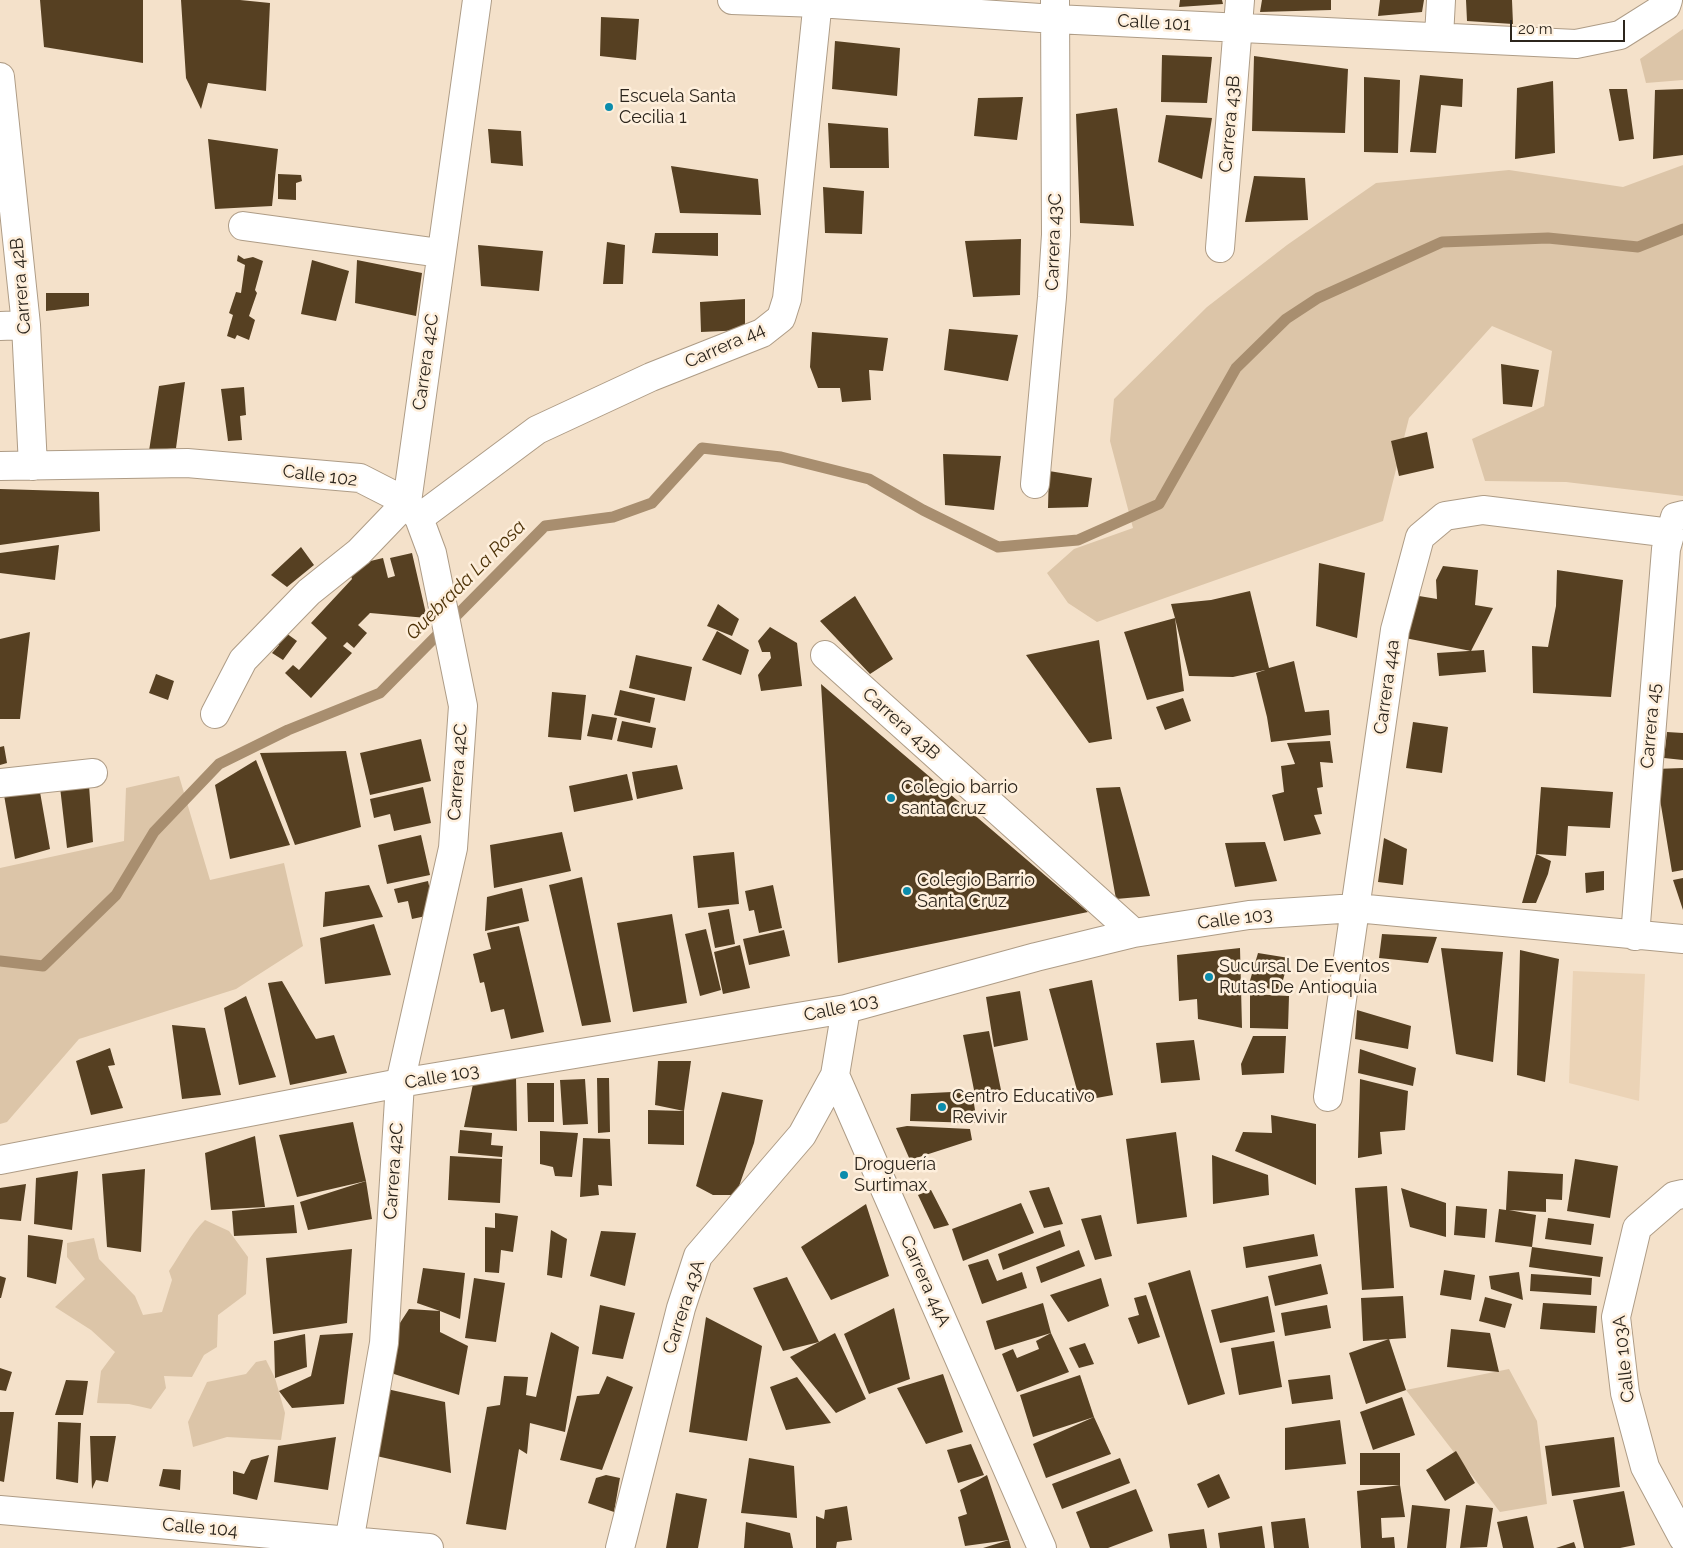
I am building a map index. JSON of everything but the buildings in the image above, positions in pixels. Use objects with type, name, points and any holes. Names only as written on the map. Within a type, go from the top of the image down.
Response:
[{"type":"street","name":"Carrera 42C","points":[[348,1545],[384,1344],[400,1084],[453,848],[463,706],[432,553],[413,510],[440,253],[477,0]]},
{"type":"street","name":"Calle 101","points":[[732,0],[1055,9],[1238,27],[1576,44],[1620,34],[1666,6],[1668,0]]},
{"type":"street","name":"Carrera 43B","points":[[1220,248],[1240,0]]},
{"type":"street","points":[[1439,37],[1441,0]]},
{"type":"street","name":"Carrera 44","points":[[413,510],[537,430],[651,377],[762,332],[781,318],[787,300],[818,1]]},
{"type":"street","name":"Carrera 43C","points":[[1035,484],[1056,235],[1055,9]]},
{"type":"street","name":"Carrera 42B","points":[[0,77],[13,325],[33,466]]},
{"type":"street","points":[[243,226],[440,253]]},
{"type":"street","name":"Calle 102","points":[[0,466],[187,463],[360,478],[413,510]]},
{"type":"street","points":[[215,714],[243,660],[309,592],[413,510]]},
{"type":"street","name":"Carrera 44a","points":[[1328,1097],[1395,630],[1420,538],[1445,516],[1483,510],[1676,521]]},
{"type":"street","name":"Carrera 45","points":[[1634,936],[1666,549],[1676,521]]},
{"type":"street","name":"Carrera 43B","points":[[825,655],[1134,933]]},
{"type":"street","points":[[0,783],[94,772]]},
{"type":"street","name":"Calle 103","points":[[0,1160],[400,1084],[846,1009],[1036,957],[1134,933],[1248,915],[1356,908],[1683,940]]},
{"type":"street","points":[[835,1075],[846,1009]]},
{"type":"street","name":"Carrera 43A","points":[[620,1548],[681,1308],[698,1256],[802,1134],[835,1075]]},
{"type":"street","name":"Carrera 44A","points":[[835,1075],[1042,1548]]},
{"type":"street","name":"Calle 103A","points":[[1683,1194],[1674,1196],[1637,1228],[1616,1317],[1625,1393],[1645,1467],[1683,1538]]},
{"type":"street","name":"Calle 104","points":[[0,1510],[348,1545],[429,1548]]},
{"type":"shaded area","points":[[1683,29],[1683,80],[1646,83],[1640,59]]},
{"type":"shaded area","points":[[1683,165],[1683,496],[1566,482],[1485,481],[1472,439],[1544,406],[1552,351],[1492,326],[1409,418],[1383,521],[1097,622],[1068,603],[1047,573],[1074,549],[1133,528],[1110,441],[1114,399],[1207,307],[1287,245],[1376,183],[1509,170],[1623,187]]},
{"type":"shaded area","points":[[179,776],[210,880],[284,863],[303,946],[236,989],[79,1039],[7,1122],[0,1124],[0,868],[124,841],[126,788]]},
{"type":"shaded area","points":[[1573,971],[1645,974],[1639,1101],[1569,1083]]},
{"type":"shaded area","points":[[205,1220],[229,1231],[248,1257],[246,1294],[218,1315],[217,1347],[204,1355],[192,1377],[164,1376],[166,1388],[151,1409],[129,1404],[97,1403],[101,1371],[115,1352],[91,1330],[55,1307],[85,1279],[67,1257],[67,1243],[94,1238],[99,1259],[135,1296],[143,1315],[162,1312],[172,1280],[169,1271],[190,1238]]},
{"type":"shaded area","points":[[266,1360],[275,1378],[285,1413],[281,1440],[227,1437],[193,1447],[188,1422],[207,1382],[246,1374],[256,1362]]},
{"type":"shaded area","points":[[1509,1369],[1537,1421],[1547,1504],[1500,1512],[1406,1390]]},
{"type":"waterway","name":"Quebrada La Rosa","points":[[0,961],[43,966],[116,895],[154,832],[219,764],[288,730],[380,693],[545,526],[613,517],[652,503],[702,448],[781,457],[869,479],[923,510],[998,547],[1078,540],[1159,504],[1236,368],[1286,319],[1318,298],[1442,242],[1548,238],[1638,247],[1683,229]]},
{"type":"place","name":"Escuela Santa Cecilia 1","points":[[609,107]]},
{"type":"place","name":"Colegio barrio santa cruz","points":[[891,798]]},
{"type":"place","name":"Colegio Barrio Santa Cruz","points":[[907,891]]},
{"type":"place","name":"Sucursal De Eventos Rutas De Antioquia","points":[[1209,977]]},
{"type":"place","name":"Centro Educativo Revivir","points":[[942,1107]]},
{"type":"place","name":"Droguería Surtimax","points":[[844,1175]]}]
